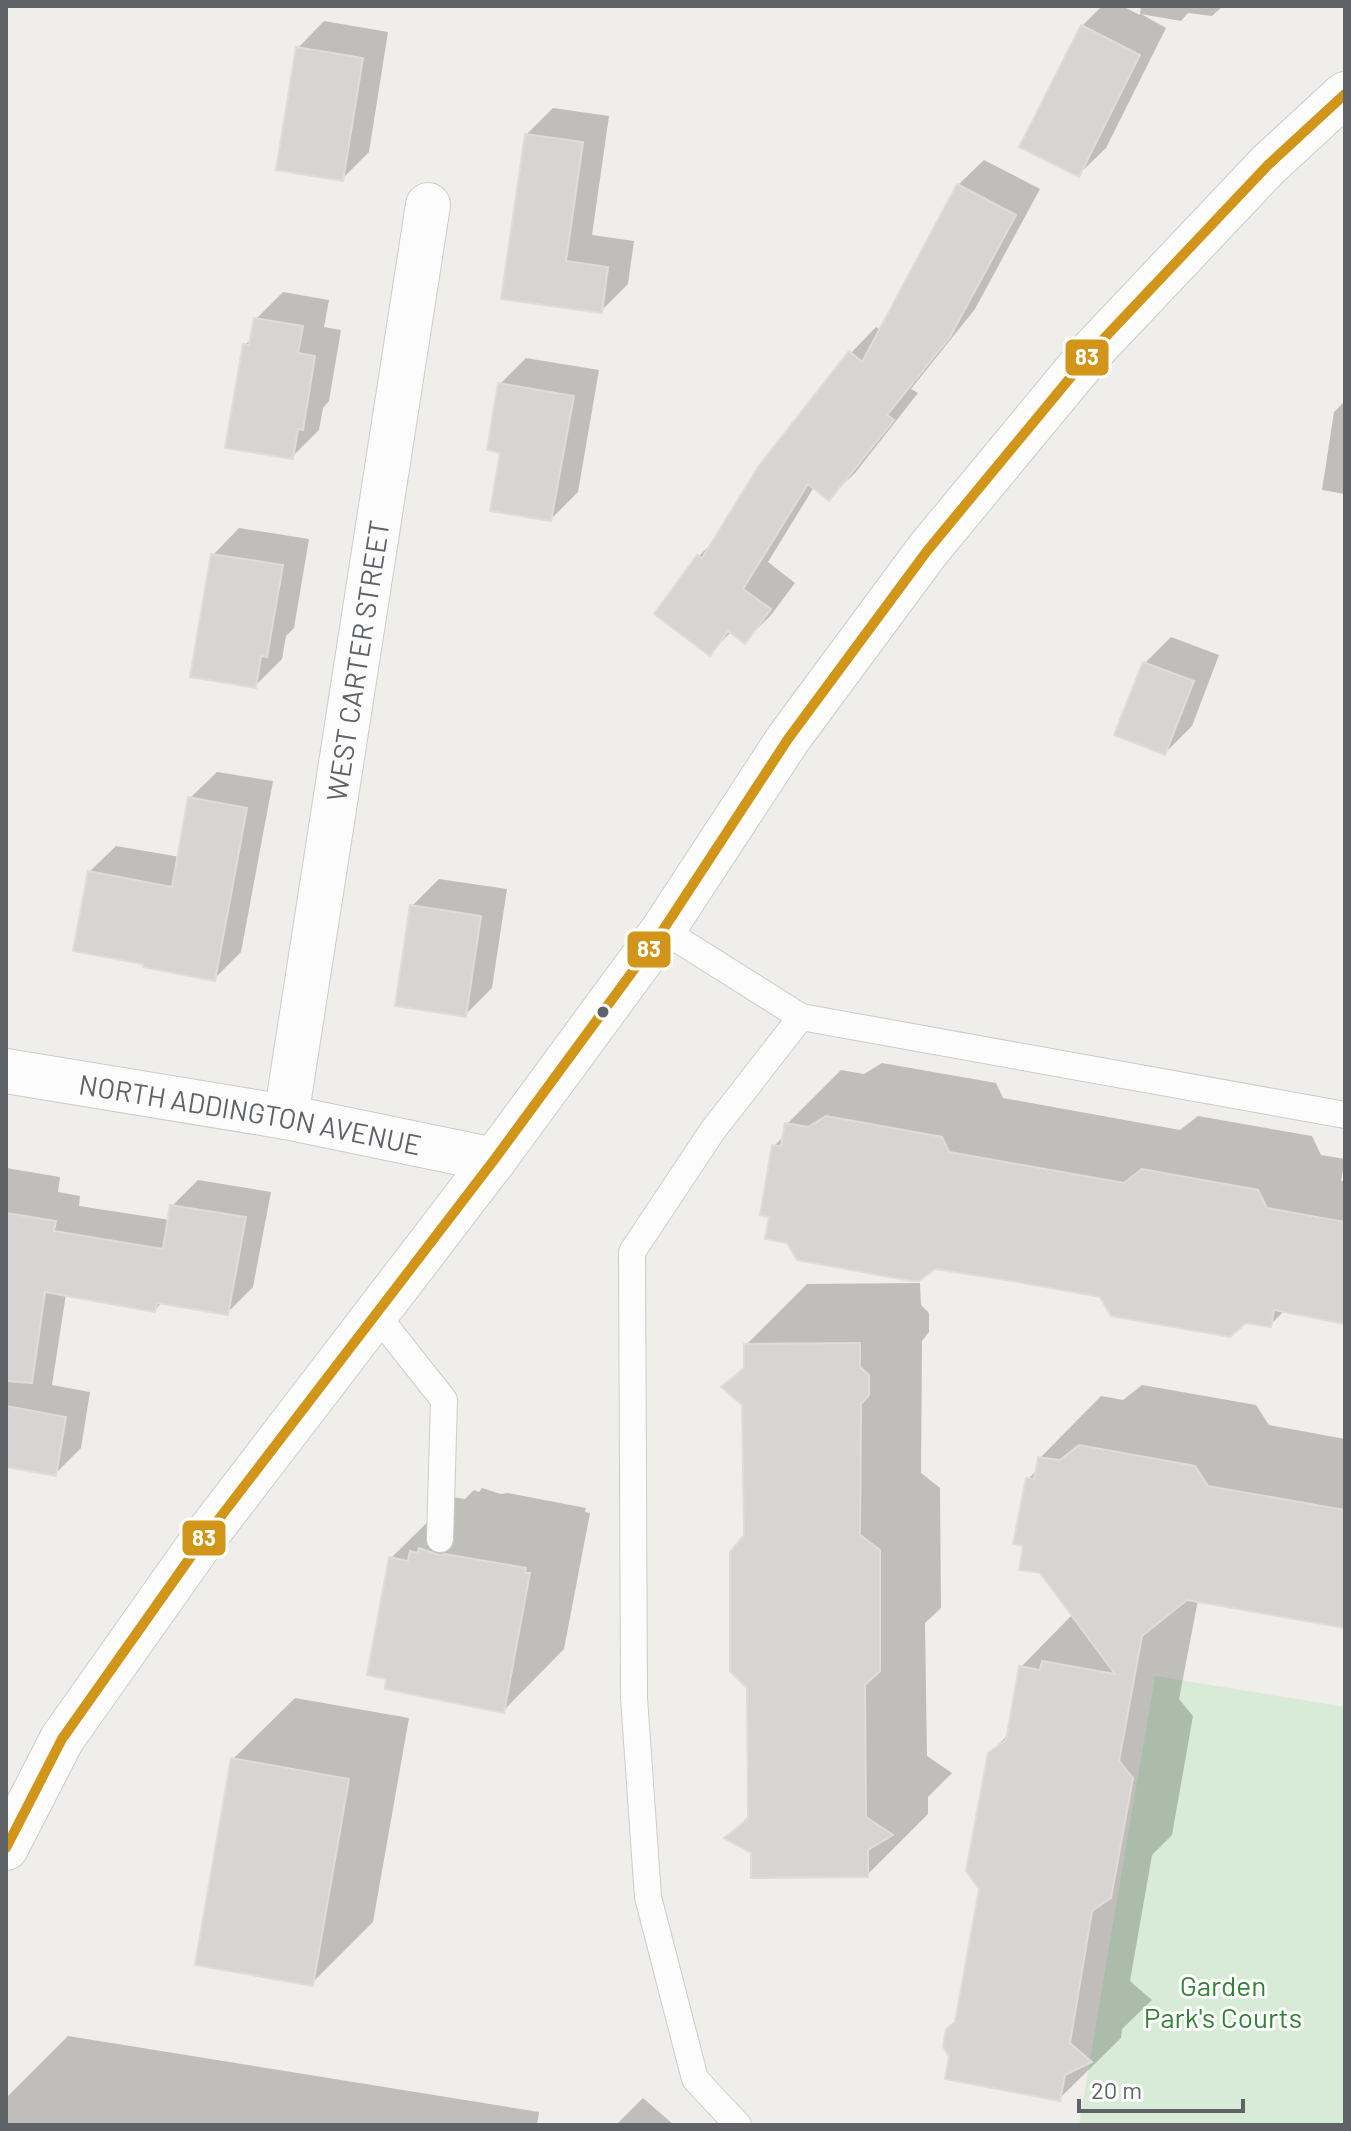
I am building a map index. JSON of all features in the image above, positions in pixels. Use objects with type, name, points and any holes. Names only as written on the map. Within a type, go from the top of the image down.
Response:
[{"type":"street","points":[[6,1848],[62,1739],[199,1545],[494,1160],[663,930],[788,739],[927,551],[1094,349],[1268,165],[1345,94]]},
{"type":"street","name":"WEST CARTER STREET","points":[[286,1117],[428,205]]},
{"type":"street","name":"NORTH ADDINGTON AVENUE","points":[[6,1071],[286,1117],[494,1160]]},
{"type":"lane","points":[[663,930],[801,1017],[1345,1115]]},
{"type":"lane","points":[[738,2125],[695,2079],[648,1897],[634,1698],[632,1252],[713,1130],[801,1017]]},
{"type":"lane","points":[[376,1314],[444,1400],[440,1539]]},
{"type":"green space","name":"Garden Park's Courts","points":[[1155,1676],[1345,1707],[1345,2125],[1079,2125]]},
{"type":"building","points":[[1081,25],[1140,55],[1079,177],[1019,147]]},
{"type":"building","points":[[296,47],[363,58],[343,181],[276,170]]},
{"type":"building","points":[[525,134],[583,142],[566,261],[608,267],[602,313],[501,299]]},
{"type":"building","points":[[957,184],[1016,215],[950,337],[887,415],[894,420],[829,501],[808,484],[743,589],[771,609],[745,644],[728,631],[710,656],[654,614],[697,555],[702,558],[758,467],[849,351],[862,362]]},
{"type":"building","points":[[254,318],[303,326],[298,353],[315,356],[303,430],[298,429],[293,459],[225,448],[243,344],[249,345]]},
{"type":"building","points":[[498,383],[574,396],[551,521],[490,511],[500,453],[487,450]]},
{"type":"building","points":[[211,554],[283,565],[267,657],[261,656],[256,688],[190,677]]},
{"type":"building","points":[[1143,662],[1194,681],[1165,755],[1114,735]]},
{"type":"building","points":[[188,797],[247,808],[215,981],[73,951],[88,871],[172,887]]},
{"type":"building","points":[[410,905],[481,916],[466,1017],[395,1006]]},
{"type":"building","points":[[826,1116],[942,1137],[949,1152],[1124,1183],[1142,1169],[1258,1190],[1267,1208],[1345,1222],[1345,1324],[1274,1310],[1271,1327],[1246,1323],[1230,1337],[1111,1316],[1100,1297],[1012,1281],[935,1269],[919,1281],[911,1281],[797,1260],[787,1243],[765,1239],[769,1217],[760,1215],[772,1145],[781,1146],[785,1123],[808,1127]]},
{"type":"building","points":[[170,1205],[246,1217],[228,1315],[157,1303],[155,1312],[45,1292],[32,1383],[6,1381],[6,1213],[56,1221],[54,1231],[163,1249]]},
{"type":"building","points":[[860,1343],[860,1367],[869,1375],[869,1395],[861,1404],[860,1535],[880,1550],[880,1671],[865,1685],[866,1817],[893,1835],[868,1850],[868,1877],[751,1878],[751,1853],[724,1838],[748,1819],[747,1688],[730,1671],[730,1552],[744,1535],[742,1405],[721,1387],[744,1368],[744,1344]]},
{"type":"building","points":[[6,1406],[66,1417],[56,1476],[6,1467]]},
{"type":"building","points":[[1079,1445],[1195,1466],[1208,1486],[1345,1510],[1345,1628],[1187,1600],[1142,1636],[1119,1761],[1133,1778],[1111,1898],[1092,1911],[1070,2043],[1092,2062],[1065,2075],[1060,2101],[945,2079],[949,2057],[943,2046],[946,2029],[955,2022],[979,1889],[966,1871],[988,1753],[1006,1740],[1019,1666],[1040,1670],[1042,1661],[1115,1674],[1040,1573],[1019,1570],[1023,1546],[1013,1544],[1026,1478],[1034,1479],[1038,1457],[1060,1460]]},
{"type":"building","points":[[419,1548],[439,1555],[526,1568],[525,1573],[530,1573],[504,1713],[385,1689],[386,1679],[367,1675],[389,1557],[408,1561],[410,1551],[418,1553]]},
{"type":"building","points":[[231,1758],[349,1779],[313,1986],[195,1965]]},
{"type":"transit line","name":"83","points":[[6,1848],[62,1739],[199,1545],[494,1160],[663,930],[788,739],[927,551],[1094,349],[1268,165],[1345,94]]}]
